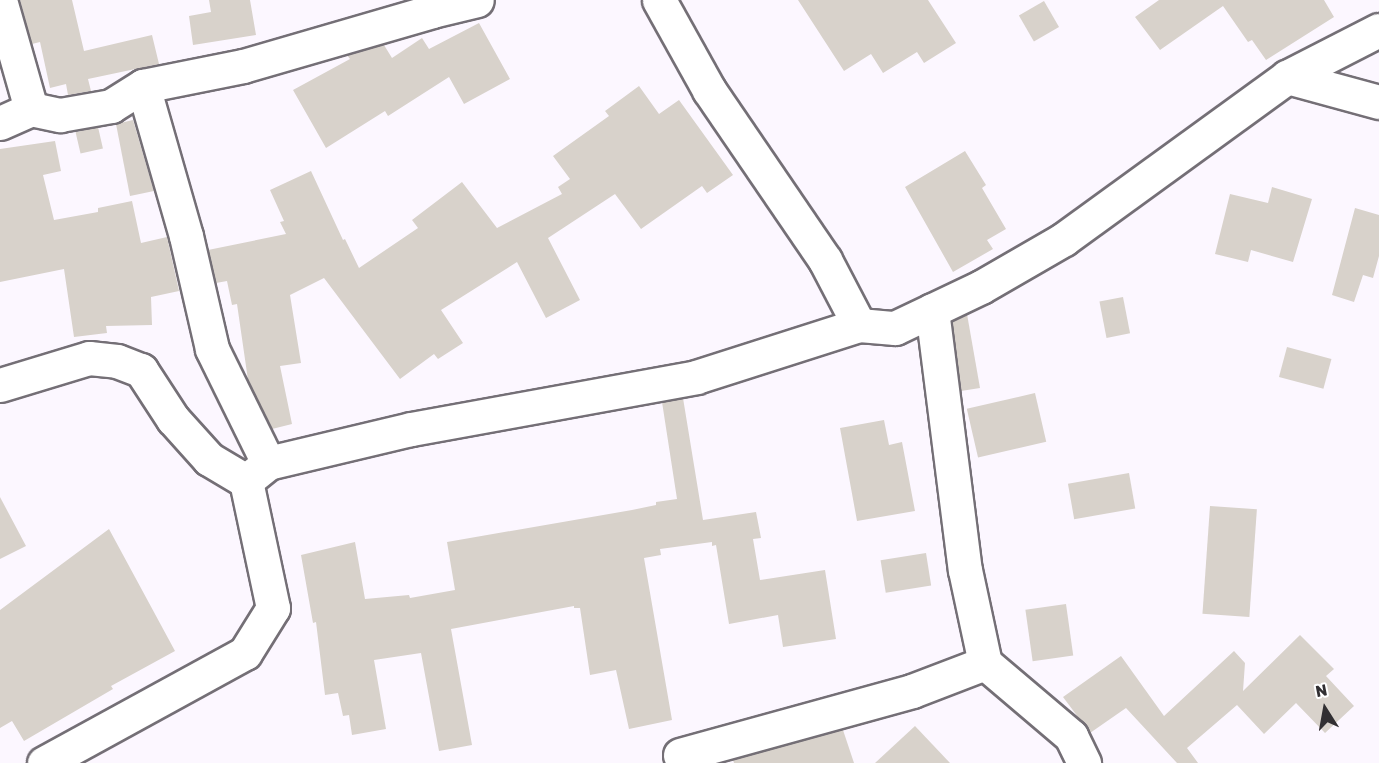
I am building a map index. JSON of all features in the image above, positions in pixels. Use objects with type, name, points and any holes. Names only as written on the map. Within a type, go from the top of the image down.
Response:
[{"type":"street","points":[[0,0],[31,109]]},
{"type":"street","points":[[0,123],[31,109],[60,116],[111,106],[143,86],[243,66],[477,0]]},
{"type":"street","points":[[659,0],[709,90],[825,260],[859,325]]},
{"type":"street","points":[[0,385],[89,358],[117,360],[141,370],[173,419],[209,459],[257,472],[411,429],[696,377],[859,325],[895,328],[981,287],[1064,239],[1287,78],[1379,30]]},
{"type":"street","points":[[1287,78],[1379,102]]},
{"type":"street","points":[[44,763],[245,653],[273,608],[257,472],[212,349],[186,236],[143,86]]},
{"type":"street","points":[[932,310],[965,570],[985,663],[1071,735],[1084,763]]},
{"type":"street","points":[[680,755],[912,691],[985,663]]},
{"type":"building","points":[[20,0],[72,0],[84,51],[152,35],[159,64],[88,79],[91,91],[68,95],[66,84],[50,88],[40,42],[32,44]]},
{"type":"building","points":[[209,0],[250,0],[256,35],[193,45],[189,16],[211,12]]},
{"type":"building","points":[[798,0],[928,0],[956,43],[924,63],[917,52],[883,73],[871,54],[844,71]]},
{"type":"building","points":[[1159,0],[1324,0],[1334,17],[1266,60],[1252,40],[1248,42],[1223,6],[1160,50],[1135,17]]},
{"type":"building","points":[[1044,1],[1059,27],[1034,41],[1019,16]]},
{"type":"building","points":[[479,23],[510,79],[464,104],[449,77],[388,116],[385,111],[326,148],[293,90],[350,59],[347,55],[384,45],[392,58],[422,38],[429,49]]},
{"type":"building","points":[[639,86],[659,114],[679,100],[733,175],[707,193],[702,186],[641,229],[615,194],[548,238],[580,300],[546,318],[517,262],[441,310],[463,343],[438,359],[434,354],[400,379],[324,278],[290,295],[301,363],[280,366],[292,424],[272,429],[248,380],[237,304],[232,305],[227,281],[216,283],[208,250],[286,234],[280,222],[284,221],[270,190],[311,171],[343,240],[345,239],[359,268],[418,228],[412,220],[462,182],[497,228],[562,194],[558,187],[570,179],[553,156],[609,116],[605,111]]},
{"type":"building","points":[[133,120],[154,191],[130,196],[116,124]]},
{"type":"building","points":[[98,127],[103,148],[81,154],[76,132]]},
{"type":"building","points":[[55,141],[61,171],[43,175],[54,220],[98,212],[98,208],[132,201],[141,243],[167,237],[179,291],[151,297],[152,325],[106,326],[107,333],[74,337],[64,269],[0,282],[0,149]]},
{"type":"building","points":[[965,151],[986,185],[982,188],[1006,229],[987,240],[993,249],[953,272],[905,187]]},
{"type":"building","points":[[1272,187],[1312,199],[1293,262],[1251,250],[1248,262],[1215,254],[1230,194],[1268,203]]},
{"type":"building","points":[[1355,208],[1379,215],[1379,256],[1373,278],[1363,275],[1354,302],[1332,295]]},
{"type":"building","points":[[1123,297],[1130,333],[1107,338],[1099,302]]},
{"type":"building","points":[[967,314],[980,388],[961,391],[952,321]]},
{"type":"building","points":[[1287,347],[1331,359],[1323,389],[1279,377]]},
{"type":"building","points":[[1035,393],[1046,442],[978,457],[967,409]]},
{"type":"building","points":[[683,398],[703,520],[756,512],[761,538],[753,539],[760,580],[825,570],[836,639],[783,647],[778,615],[729,624],[716,545],[712,546],[712,542],[660,549],[661,555],[644,558],[672,720],[629,729],[616,670],[590,675],[580,608],[574,608],[574,606],[451,629],[472,745],[439,751],[421,653],[374,660],[386,729],[352,735],[349,715],[343,716],[338,693],[325,695],[316,622],[313,623],[301,555],[355,542],[365,599],[409,595],[410,598],[455,590],[447,542],[632,510],[656,505],[656,502],[677,499],[662,402]]},
{"type":"building","points":[[884,420],[889,445],[902,442],[915,511],[857,521],[840,428]]},
{"type":"building","points":[[1129,473],[1135,508],[1074,519],[1068,484]]},
{"type":"building","points":[[0,497],[26,546],[0,559]]},
{"type":"building","points":[[1210,506],[1257,509],[1249,617],[1202,614]]},
{"type":"building","points":[[109,529],[175,651],[111,686],[113,689],[24,741],[12,721],[0,728],[0,610]]},
{"type":"building","points":[[926,553],[931,586],[886,593],[881,560]]},
{"type":"building","points":[[1066,604],[1073,655],[1033,661],[1025,610]]},
{"type":"building","points":[[1300,635],[1334,669],[1326,676],[1354,706],[1325,733],[1296,703],[1264,734],[1237,705],[1187,748],[1198,763],[1177,763],[1126,708],[1090,733],[1063,697],[1121,656],[1164,716],[1234,651],[1245,663],[1243,691]]},
{"type":"building","points":[[915,726],[950,763],[875,763]]},
{"type":"building","points":[[843,730],[854,763],[734,763],[733,760]]}]
